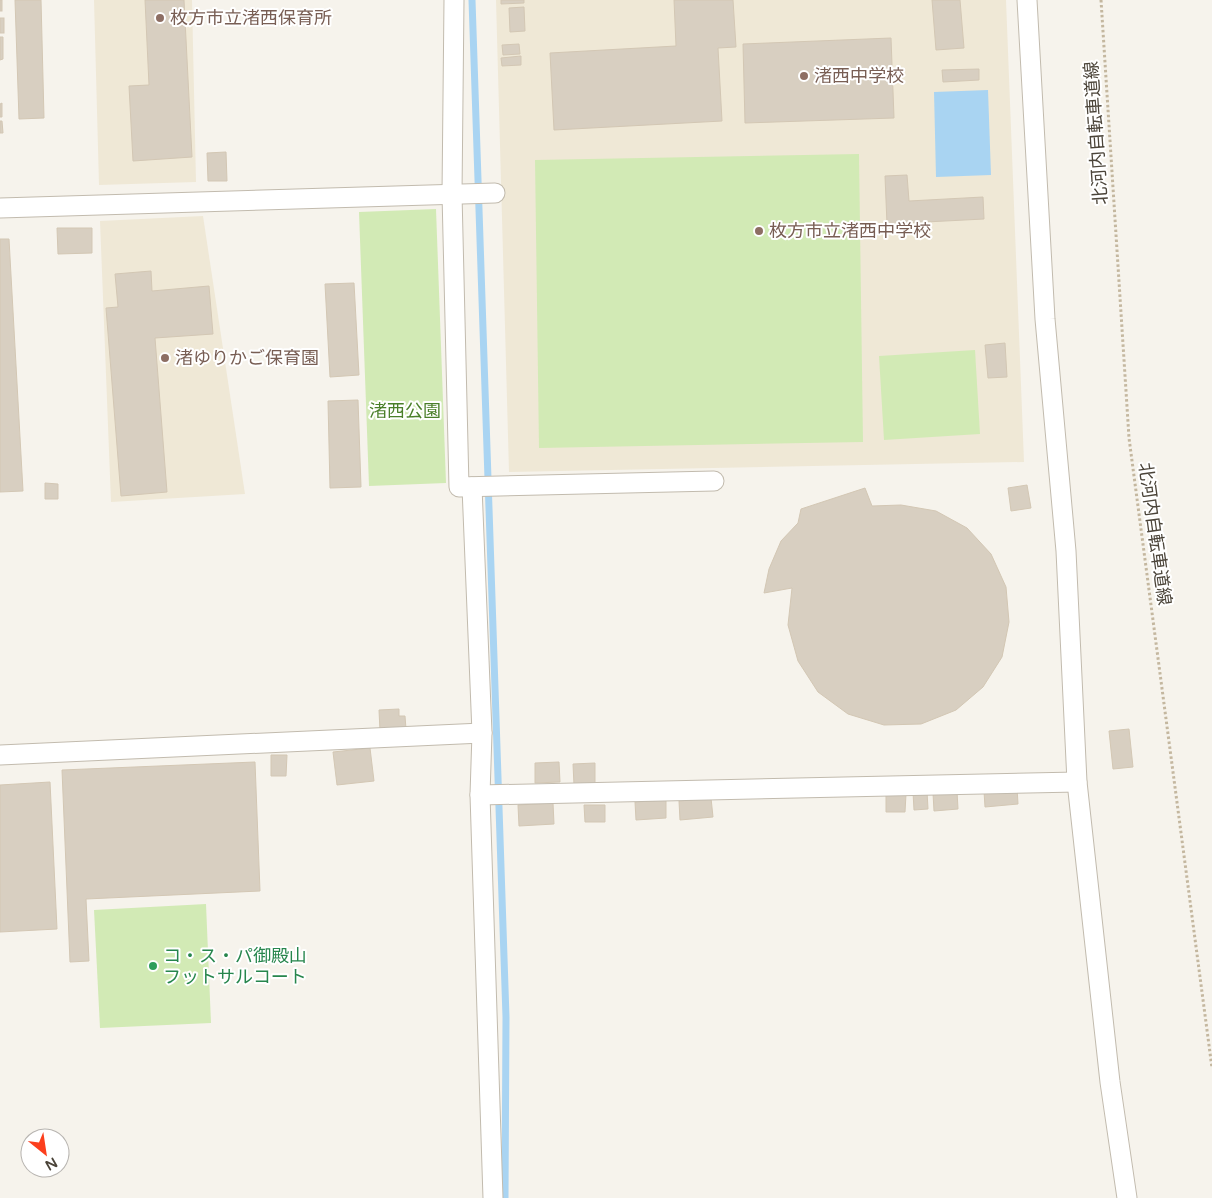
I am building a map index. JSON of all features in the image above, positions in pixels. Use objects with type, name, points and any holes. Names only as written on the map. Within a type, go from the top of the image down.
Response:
[{"type":"street","points":[[454,0],[458,194],[459,487],[714,481]]},
{"type":"street","points":[[1027,0],[1046,319],[1066,551],[1077,782],[1110,1082],[1128,1198]]},
{"type":"street","points":[[0,208],[495,193]]},
{"type":"street","points":[[472,487],[482,733],[480,795],[493,1198]]},
{"type":"street","points":[[0,755],[482,733]]},
{"type":"street","points":[[480,795],[1077,782]]},
{"type":"path","name":"北河内自転車道線","points":[[1102,0],[1129,438],[1212,1068]]},
{"type":"shaded area","points":[[94,0],[192,0],[196,182],[99,185]]},
{"type":"shaded area","name":"枚方市立渚西中学校","points":[[496,0],[1006,0],[1024,462],[509,472]]},
{"type":"shaded area","name":"渚ゆりかご保育園","points":[[203,216],[245,494],[111,502],[100,221]]},
{"type":"green space","points":[[859,154],[863,442],[539,448],[535,160]]},
{"type":"green space","name":"渚西公園","points":[[436,209],[446,483],[369,486],[359,212]]},
{"type":"green space","points":[[975,350],[980,434],[884,440],[879,356]]},
{"type":"green space","name":"コ・ス・パ御殿山 フットサルコート","points":[[206,904],[211,1023],[100,1028],[94,910]]},
{"type":"water","points":[[988,90],[991,175],[936,177],[934,92]]},
{"type":"building","points":[[0,0],[2,0],[2,11],[0,11]]},
{"type":"building","points":[[15,0],[41,0],[44,118],[19,119]]},
{"type":"building","points":[[145,0],[184,0],[192,157],[133,161],[129,86],[149,85]]},
{"type":"building","points":[[501,0],[524,0],[524,3],[501,4]]},
{"type":"building","points":[[674,0],[733,0],[736,47],[718,48],[722,121],[554,130],[550,53],[676,46]]},
{"type":"building","points":[[932,0],[960,0],[964,48],[936,50]]},
{"type":"building","points":[[524,7],[525,31],[510,32],[509,8]]},
{"type":"building","points":[[0,18],[4,18],[4,33],[0,33]]},
{"type":"building","points":[[0,37],[3,37],[3,59],[0,60]]},
{"type":"building","points":[[891,38],[894,118],[745,123],[743,44]]},
{"type":"building","points":[[519,44],[520,54],[503,55],[502,45]]},
{"type":"building","points":[[521,56],[521,65],[502,66],[501,58]]},
{"type":"building","points":[[979,69],[979,80],[943,82],[942,70]]},
{"type":"building","points":[[2,103],[2,117],[0,117],[0,104]]},
{"type":"building","points":[[0,121],[2,121],[3,133],[0,133]]},
{"type":"building","points":[[226,152],[227,181],[208,181],[207,153]]},
{"type":"building","points":[[907,175],[909,201],[983,197],[984,219],[887,224],[885,176]]},
{"type":"building","points":[[57,228],[92,228],[92,253],[58,254]]},
{"type":"building","points":[[0,239],[9,239],[23,491],[0,492]]},
{"type":"building","points":[[151,271],[152,291],[209,286],[213,334],[155,338],[167,492],[121,496],[106,308],[118,307],[115,274]]},
{"type":"building","points":[[354,283],[359,375],[330,377],[325,284]]},
{"type":"building","points":[[1005,343],[1007,377],[988,378],[985,345]]},
{"type":"building","points":[[358,400],[361,487],[330,488],[328,401]]},
{"type":"building","points":[[45,483],[58,484],[58,499],[45,499]]},
{"type":"building","points":[[1027,485],[1031,508],[1011,511],[1008,488]]},
{"type":"building","points":[[865,488],[872,506],[901,505],[936,511],[967,528],[991,554],[1006,587],[1009,622],[1002,657],[983,687],[956,710],[921,724],[884,725],[848,714],[818,692],[798,661],[788,625],[792,588],[764,593],[769,569],[781,541],[798,523],[801,509]]},
{"type":"building","points":[[399,709],[399,716],[405,716],[406,729],[380,731],[379,710]]},
{"type":"building","points":[[1129,729],[1133,767],[1113,769],[1109,731]]},
{"type":"building","points":[[370,748],[374,781],[337,785],[333,752]]},
{"type":"building","points":[[271,755],[287,755],[286,776],[271,776]]},
{"type":"building","points":[[255,762],[260,891],[86,899],[89,961],[70,962],[62,770]]},
{"type":"building","points":[[559,762],[560,782],[535,783],[535,763]]},
{"type":"building","points":[[595,763],[595,783],[574,785],[573,764]]},
{"type":"building","points":[[50,782],[57,929],[0,932],[0,785]]},
{"type":"building","points":[[1017,788],[1018,804],[985,807],[984,791]]},
{"type":"building","points":[[927,791],[928,809],[914,810],[913,792]]},
{"type":"building","points":[[957,791],[958,809],[934,811],[933,793]]},
{"type":"building","points":[[886,794],[906,794],[905,812],[886,812]]},
{"type":"building","points":[[711,798],[713,817],[680,820],[679,801]]},
{"type":"building","points":[[666,800],[666,818],[636,820],[635,802]]},
{"type":"building","points":[[553,803],[554,824],[519,826],[518,805]]},
{"type":"building","points":[[584,805],[605,805],[605,822],[585,822]]},
{"type":"waterway","points":[[472,0],[506,1017],[505,1198]]},
{"type":"place","name":"枚方市立渚西保育所","points":[[160,18]]},
{"type":"place","name":"渚西中学校","points":[[804,76]]},
{"type":"place","name":"枚方市立渚西中学校","points":[[759,231]]},
{"type":"place","name":"渚ゆりかご保育園","points":[[165,358]]},
{"type":"place","name":"コ・ス・パ御殿山 フットサルコート","points":[[153,966]]}]
